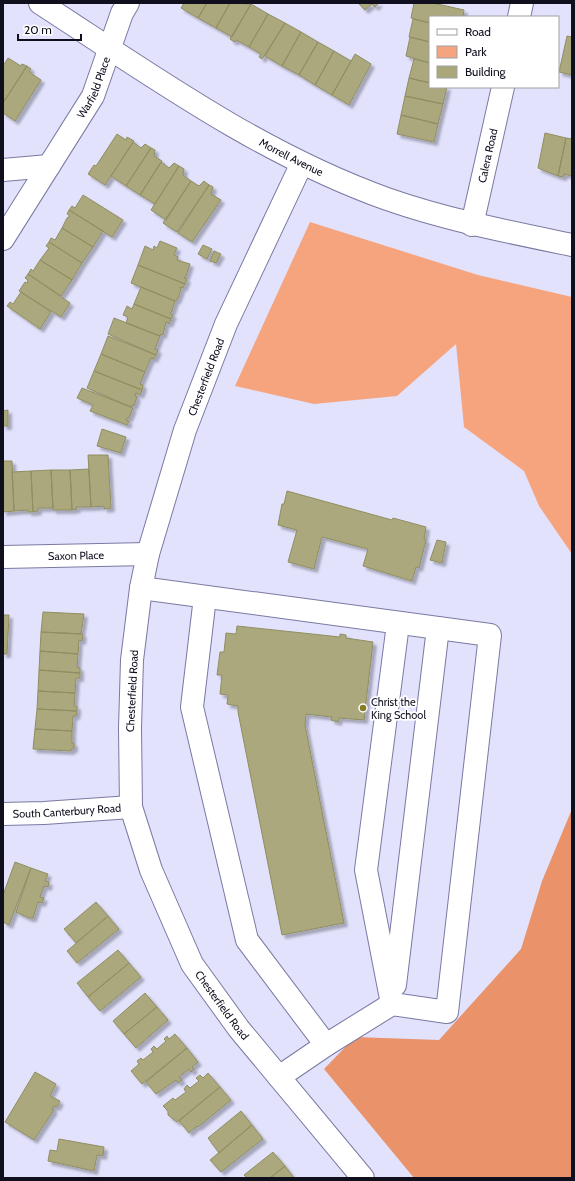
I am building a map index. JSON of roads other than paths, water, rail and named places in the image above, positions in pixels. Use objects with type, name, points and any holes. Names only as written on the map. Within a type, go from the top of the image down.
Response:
[{"type":"street","name":"Morrell Avenue","points":[[40,3],[225,121],[302,163],[386,199],[472,225],[572,245]]},
{"type":"street","name":"Warfield Place","points":[[3,239],[93,96],[111,49],[122,13],[128,3]]},
{"type":"street","points":[[519,16],[522,3]]},
{"type":"street","name":"Calera Road","points":[[472,225],[503,88]]},
{"type":"street","name":"Chesterfield Road","points":[[302,163],[224,331],[185,430],[148,554],[141,588],[132,660],[130,728],[131,807],[151,870],[192,964],[239,1029],[363,1178]]},
{"type":"street","points":[[3,170],[49,166]]},
{"type":"street","name":"Saxon Place","points":[[3,557],[148,554]]},
{"type":"street","points":[[141,588],[398,624],[490,635],[447,1012],[392,1004],[279,1077]]},
{"type":"street","points":[[205,597],[192,707],[247,940],[326,1046]]},
{"type":"street","points":[[392,1004],[366,870],[398,624]]},
{"type":"street","points":[[392,1004],[438,628]]},
{"type":"street","name":"South Canterbury Road","points":[[3,814],[44,813],[131,807]]},
{"type":"place","name":"Christ the King School","points":[[363,708]]}]
